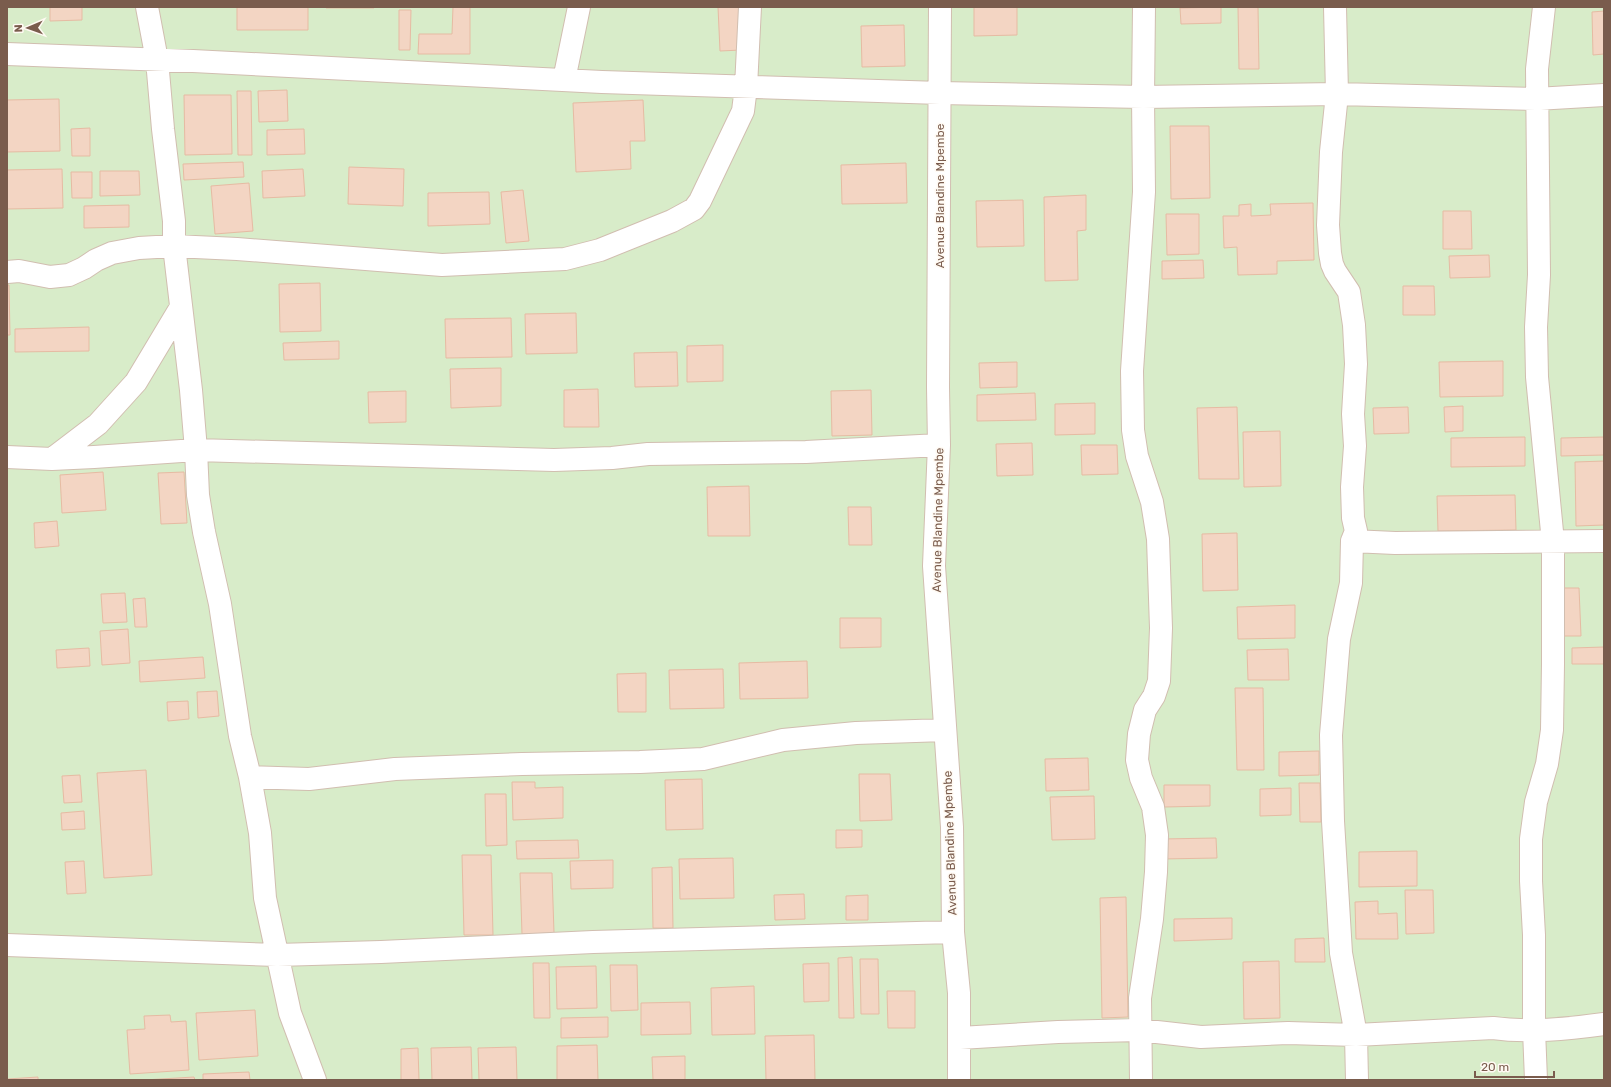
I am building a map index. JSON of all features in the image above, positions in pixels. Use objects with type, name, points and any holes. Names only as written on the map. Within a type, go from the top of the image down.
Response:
[{"type":"street","points":[[146,7],[157,60],[163,130],[174,221],[174,246],[196,450],[198,495],[204,532],[220,604],[240,736],[250,777],[260,833],[264,898],[290,1013],[316,1080]]},
{"type":"street","points":[[564,80],[579,7]]},
{"type":"street","points":[[7,272],[19,271],[50,278],[62,276],[84,268],[96,260],[112,253],[139,248],[174,246],[238,249],[442,265],[565,260],[600,250],[672,221],[694,209],[700,201],[743,110],[746,87],[750,7]]},
{"type":"street","name":"Avenue Blandine Mpembe","points":[[940,7],[939,445],[934,566],[952,827],[952,932],[959,994],[959,1080]]},
{"type":"street","points":[[1141,1080],[1139,1030],[1140,998],[1152,919],[1156,872],[1157,835],[1153,807],[1141,778],[1137,760],[1139,734],[1145,710],[1154,696],[1159,681],[1161,628],[1158,539],[1152,502],[1137,456],[1132,418],[1132,371],[1144,192],[1144,7]]},
{"type":"street","points":[[1335,7],[1337,94],[1331,152],[1329,241],[1332,264],[1349,292],[1354,325],[1356,364],[1353,414],[1355,446],[1352,487],[1353,518],[1356,531],[1352,541],[1352,583],[1339,639],[1331,735],[1333,821],[1341,953],[1356,1035],[1357,1080]]},
{"type":"street","points":[[1536,1080],[1531,839],[1536,802],[1547,764],[1552,730],[1553,542],[1537,377],[1536,327],[1539,275],[1536,99],[1537,69],[1544,7]]},
{"type":"street","points":[[7,54],[193,61],[564,80],[940,93],[1143,97],[1337,94],[1536,99],[1604,95]]},
{"type":"street","points":[[52,459],[98,424],[136,382],[181,307]]},
{"type":"street","points":[[7,456],[52,459],[94,458],[196,450],[554,460],[612,458],[648,454],[806,452],[939,445]]},
{"type":"street","points":[[1352,541],[1395,543],[1604,541]]},
{"type":"street","points":[[250,777],[309,779],[403,769],[703,759],[783,740],[856,733],[946,730]]},
{"type":"street","points":[[7,945],[277,955],[381,952],[593,942],[952,932]]},
{"type":"street","points":[[960,1038],[1058,1032],[1139,1030],[1201,1037],[1288,1033],[1356,1035],[1493,1028],[1515,1031],[1604,1024]]},
{"type":"green space","points":[[7,7],[1604,7],[1604,1080],[7,1080]]},
{"type":"building","points":[[50,7],[82,7],[82,20],[50,21]]},
{"type":"building","points":[[237,7],[308,7],[308,30],[237,30]]},
{"type":"building","points":[[374,7],[374,8],[326,8]]},
{"type":"building","points":[[453,7],[470,7],[470,54],[418,54],[419,34],[452,34]]},
{"type":"building","points":[[718,7],[739,7],[741,50],[720,51]]},
{"type":"building","points":[[974,7],[1017,7],[1017,35],[974,36]]},
{"type":"building","points":[[1221,7],[1221,23],[1181,24],[1180,8]]},
{"type":"building","points":[[1238,7],[1258,7],[1259,69],[1239,69]]},
{"type":"building","points":[[399,10],[411,10],[410,50],[399,50]]},
{"type":"building","points":[[1604,11],[1604,54],[1593,55],[1592,12]]},
{"type":"building","points":[[904,25],[905,66],[862,67],[861,26]]},
{"type":"building","points":[[287,90],[288,121],[259,122],[258,91]]},
{"type":"building","points":[[237,91],[251,91],[252,155],[238,155]]},
{"type":"building","points":[[184,95],[231,95],[232,154],[185,155]]},
{"type":"building","points":[[59,99],[60,151],[7,152],[7,100]]},
{"type":"building","points":[[643,100],[645,141],[630,141],[631,169],[576,172],[573,103]]},
{"type":"building","points":[[1170,126],[1209,126],[1210,198],[1171,199]]},
{"type":"building","points":[[90,128],[90,156],[72,156],[71,129]]},
{"type":"building","points":[[304,129],[305,154],[267,155],[267,130]]},
{"type":"building","points":[[243,162],[244,177],[184,180],[183,164]]},
{"type":"building","points":[[906,163],[907,203],[842,204],[841,165]]},
{"type":"building","points":[[349,167],[404,169],[403,206],[348,204]]},
{"type":"building","points":[[62,169],[63,208],[7,209],[7,170]]},
{"type":"building","points":[[303,169],[305,196],[263,198],[262,171]]},
{"type":"building","points":[[100,171],[139,171],[140,195],[100,196]]},
{"type":"building","points":[[71,172],[92,172],[92,198],[72,198]]},
{"type":"building","points":[[249,183],[253,231],[215,234],[211,186]]},
{"type":"building","points":[[523,190],[529,241],[506,243],[501,192]]},
{"type":"building","points":[[489,192],[490,224],[428,226],[428,193]]},
{"type":"building","points":[[1086,195],[1086,230],[1077,231],[1078,280],[1045,281],[1044,197]]},
{"type":"building","points":[[1023,200],[1024,246],[977,247],[976,201]]},
{"type":"building","points":[[1313,203],[1314,260],[1277,261],[1277,274],[1238,275],[1237,247],[1224,248],[1223,216],[1239,216],[1239,205],[1251,204],[1251,216],[1271,215],[1270,204]]},
{"type":"building","points":[[129,205],[129,227],[84,228],[84,206]]},
{"type":"building","points":[[1443,211],[1471,211],[1472,249],[1443,249]]},
{"type":"building","points":[[1166,214],[1199,214],[1199,254],[1167,255]]},
{"type":"building","points":[[1489,255],[1490,277],[1450,278],[1449,256]]},
{"type":"building","points":[[1203,260],[1204,278],[1162,279],[1162,261]]},
{"type":"building","points":[[320,283],[321,331],[280,332],[279,284]]},
{"type":"building","points":[[7,285],[9,285],[10,335],[7,335]]},
{"type":"building","points":[[1403,286],[1434,286],[1435,315],[1403,315]]},
{"type":"building","points":[[576,313],[577,353],[526,354],[525,314]]},
{"type":"building","points":[[511,318],[512,357],[446,358],[445,319]]},
{"type":"building","points":[[89,327],[89,351],[15,352],[15,329]]},
{"type":"building","points":[[339,341],[339,359],[284,360],[283,343]]},
{"type":"building","points":[[723,345],[723,381],[687,382],[687,346]]},
{"type":"building","points":[[677,352],[678,386],[635,387],[634,353]]},
{"type":"building","points":[[1503,361],[1503,396],[1440,397],[1439,362]]},
{"type":"building","points":[[1017,362],[1017,387],[980,388],[979,363]]},
{"type":"building","points":[[501,368],[501,406],[451,408],[450,369]]},
{"type":"building","points":[[598,389],[599,427],[564,427],[564,390]]},
{"type":"building","points":[[871,390],[872,435],[832,436],[831,391]]},
{"type":"building","points":[[406,391],[406,422],[369,423],[368,392]]},
{"type":"building","points":[[1035,393],[1036,420],[977,421],[977,395]]},
{"type":"building","points":[[1095,403],[1095,434],[1055,435],[1055,404]]},
{"type":"building","points":[[1463,406],[1463,431],[1445,432],[1444,407]]},
{"type":"building","points":[[1237,407],[1239,479],[1199,479],[1197,408]]},
{"type":"building","points":[[1408,407],[1409,433],[1374,434],[1373,408]]},
{"type":"building","points":[[1280,431],[1281,486],[1244,487],[1243,432]]},
{"type":"building","points":[[1525,437],[1525,466],[1451,467],[1451,438]]},
{"type":"building","points":[[1604,437],[1604,455],[1561,456],[1561,438]]},
{"type":"building","points":[[1032,443],[1033,475],[997,476],[996,444]]},
{"type":"building","points":[[1081,445],[1117,445],[1118,474],[1082,475]]},
{"type":"building","points":[[1604,461],[1604,525],[1576,526],[1575,462]]},
{"type":"building","points":[[103,472],[106,510],[62,513],[60,475]]},
{"type":"building","points":[[184,472],[187,523],[161,524],[158,473]]},
{"type":"building","points":[[749,486],[750,536],[708,536],[707,487]]},
{"type":"building","points":[[1515,495],[1516,530],[1438,531],[1437,496]]},
{"type":"building","points":[[848,507],[871,507],[872,545],[849,545]]},
{"type":"building","points":[[57,521],[59,546],[35,548],[34,523]]},
{"type":"building","points":[[1237,533],[1238,590],[1203,591],[1202,534]]},
{"type":"building","points":[[1563,588],[1579,588],[1581,636],[1564,636]]},
{"type":"building","points":[[125,593],[127,622],[103,623],[101,594]]},
{"type":"building","points":[[145,598],[147,627],[135,627],[133,599]]},
{"type":"building","points":[[1295,605],[1295,638],[1238,639],[1237,607]]},
{"type":"building","points":[[840,618],[881,618],[881,647],[840,648]]},
{"type":"building","points":[[128,629],[130,663],[102,665],[100,631]]},
{"type":"building","points":[[1604,647],[1604,664],[1572,664],[1572,648]]},
{"type":"building","points":[[89,648],[90,666],[57,668],[56,650]]},
{"type":"building","points":[[1288,649],[1289,680],[1248,680],[1247,650]]},
{"type":"building","points":[[203,657],[205,678],[140,682],[139,661]]},
{"type":"building","points":[[807,661],[808,698],[740,699],[739,663]]},
{"type":"building","points":[[723,669],[724,708],[670,709],[669,670]]},
{"type":"building","points":[[646,673],[646,712],[618,712],[617,674]]},
{"type":"building","points":[[1235,688],[1263,688],[1264,770],[1237,770]]},
{"type":"building","points":[[217,691],[219,716],[198,718],[197,692]]},
{"type":"building","points":[[188,701],[189,719],[168,721],[167,702]]},
{"type":"building","points":[[1319,751],[1319,775],[1279,776],[1279,752]]},
{"type":"building","points":[[1088,758],[1089,790],[1046,791],[1045,759]]},
{"type":"building","points":[[146,770],[152,875],[104,878],[97,773]]},
{"type":"building","points":[[859,774],[890,774],[892,820],[860,821]]},
{"type":"building","points":[[80,775],[82,802],[64,803],[62,776]]},
{"type":"building","points":[[702,779],[703,829],[666,830],[665,780]]},
{"type":"building","points":[[512,782],[535,782],[535,788],[563,787],[563,818],[513,820]]},
{"type":"building","points":[[1299,783],[1320,783],[1321,822],[1300,822]]},
{"type":"building","points":[[1164,785],[1210,785],[1210,806],[1164,807]]},
{"type":"building","points":[[1291,788],[1291,815],[1260,816],[1260,789]]},
{"type":"building","points":[[485,794],[506,794],[507,845],[486,846]]},
{"type":"building","points":[[1094,796],[1095,839],[1052,840],[1050,797]]},
{"type":"building","points":[[84,811],[85,829],[62,830],[61,813]]},
{"type":"building","points":[[836,830],[862,830],[862,847],[836,848]]},
{"type":"building","points":[[1216,838],[1217,858],[1162,859],[1162,839]]},
{"type":"building","points":[[578,840],[579,858],[517,859],[516,841]]},
{"type":"building","points":[[1417,851],[1417,886],[1359,887],[1359,852]]},
{"type":"building","points":[[462,855],[491,855],[493,935],[464,935]]},
{"type":"building","points":[[733,858],[734,898],[680,899],[679,859]]},
{"type":"building","points":[[613,860],[613,888],[571,889],[570,861]]},
{"type":"building","points":[[84,861],[86,893],[67,894],[65,862]]},
{"type":"building","points":[[672,867],[673,928],[653,928],[652,868]]},
{"type":"building","points":[[520,873],[552,873],[554,933],[522,934]]},
{"type":"building","points":[[1405,890],[1433,890],[1434,933],[1406,934]]},
{"type":"building","points":[[804,894],[805,919],[775,920],[774,895]]},
{"type":"building","points":[[868,895],[868,920],[846,920],[846,896]]},
{"type":"building","points":[[1126,897],[1128,1017],[1102,1018],[1100,898]]},
{"type":"building","points":[[1378,901],[1378,914],[1397,913],[1398,939],[1356,939],[1355,902]]},
{"type":"building","points":[[1232,918],[1232,939],[1174,941],[1174,919]]},
{"type":"building","points":[[1324,938],[1325,962],[1295,962],[1295,939]]},
{"type":"building","points":[[852,957],[854,1018],[839,1018],[838,958]]},
{"type":"building","points":[[860,959],[878,959],[879,1014],[861,1014]]},
{"type":"building","points":[[1279,961],[1280,1018],[1244,1019],[1243,962]]},
{"type":"building","points":[[533,963],[549,963],[550,1018],[534,1018]]},
{"type":"building","points":[[829,963],[829,1001],[804,1002],[803,964]]},
{"type":"building","points":[[610,965],[637,965],[638,1010],[611,1011]]},
{"type":"building","points":[[596,966],[597,1008],[557,1009],[556,967]]},
{"type":"building","points":[[754,986],[755,1034],[712,1035],[711,988]]},
{"type":"building","points":[[887,991],[915,991],[915,1028],[888,1028]]},
{"type":"building","points":[[690,1002],[691,1034],[641,1035],[641,1003]]},
{"type":"building","points":[[255,1010],[258,1056],[199,1060],[196,1013]]},
{"type":"building","points":[[170,1015],[171,1022],[186,1021],[189,1070],[130,1074],[127,1030],[145,1029],[144,1016]]},
{"type":"building","points":[[608,1017],[608,1037],[561,1038],[561,1018]]},
{"type":"building","points":[[814,1035],[815,1080],[766,1080],[765,1036]]},
{"type":"building","points":[[597,1045],[598,1080],[557,1080],[557,1046]]},
{"type":"building","points":[[471,1047],[472,1080],[432,1080],[431,1048]]},
{"type":"building","points":[[516,1047],[517,1080],[479,1080],[478,1048]]},
{"type":"building","points":[[418,1048],[419,1080],[401,1080],[401,1049]]},
{"type":"building","points":[[685,1056],[685,1080],[653,1080],[652,1057]]},
{"type":"building","points":[[249,1072],[250,1080],[203,1080],[203,1074]]},
{"type":"building","points":[[38,1077],[38,1080],[7,1080],[7,1079]]},
{"type":"building","points":[[194,1077],[195,1080],[144,1080]]}]
